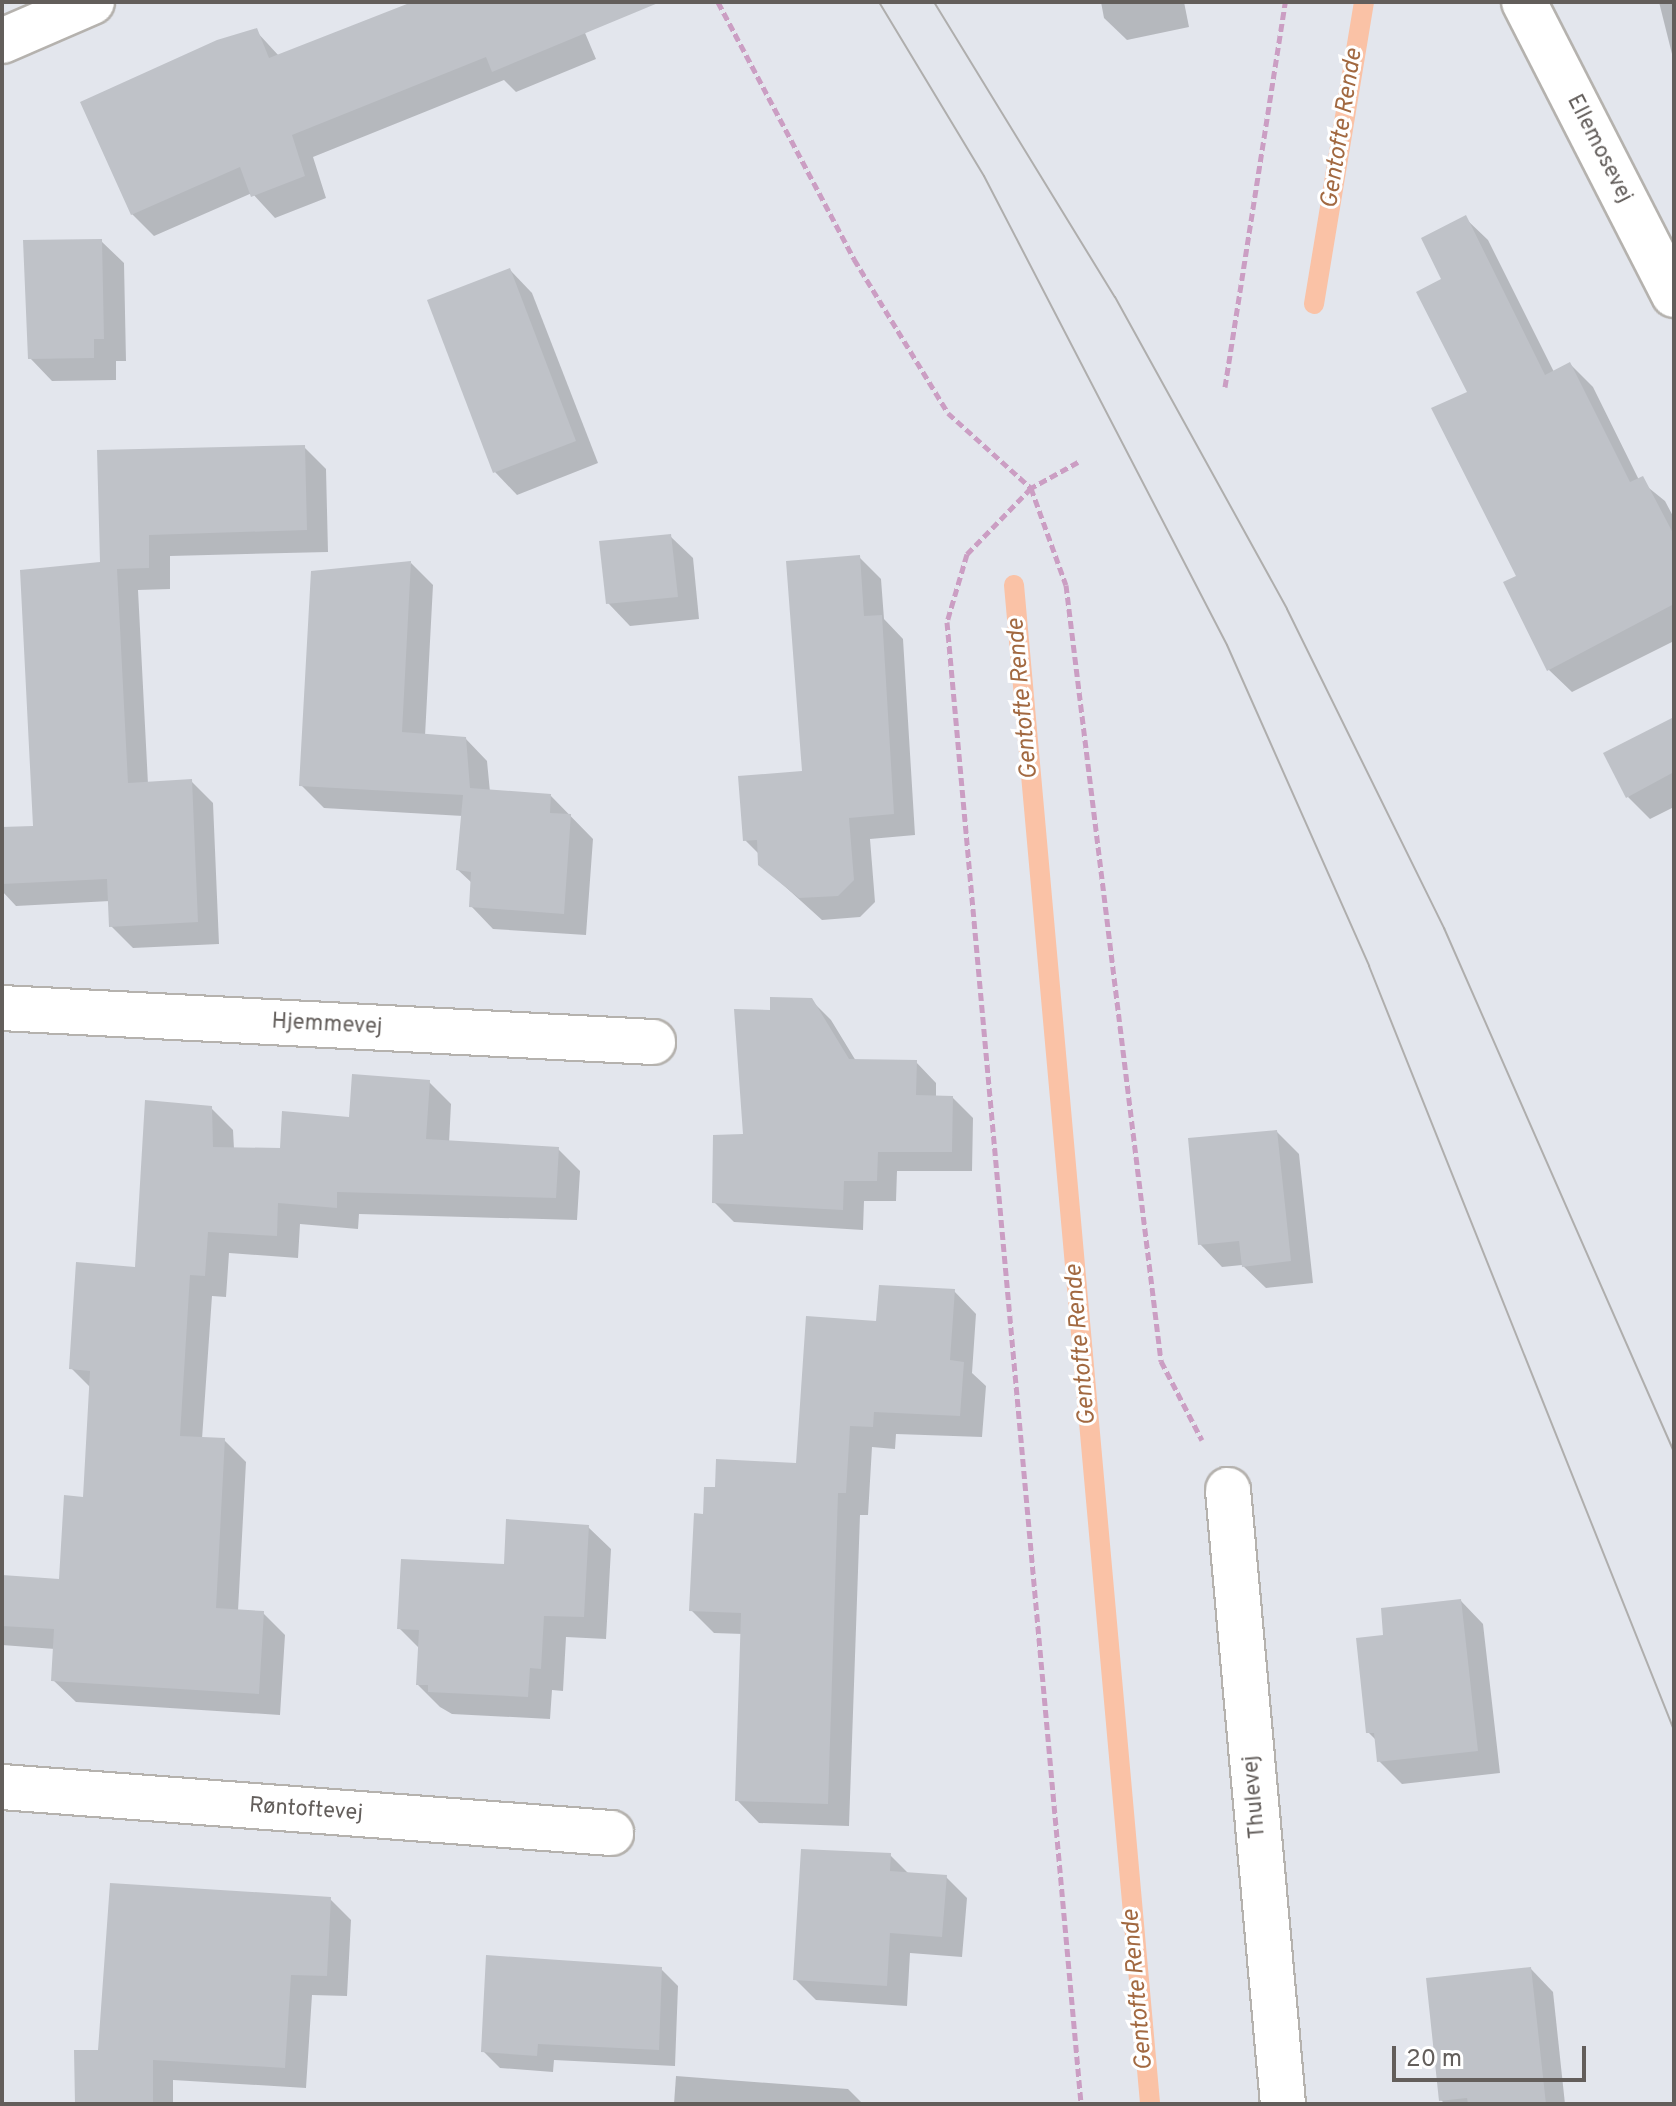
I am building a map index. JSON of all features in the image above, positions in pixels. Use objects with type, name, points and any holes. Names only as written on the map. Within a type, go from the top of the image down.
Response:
[{"type":"street","points":[[2,41],[92,2]]},
{"type":"street","name":"Ellemosevej","points":[[1524,2],[1674,295]]},
{"type":"street","name":"Hjemmevej","points":[[2,1008],[653,1042]]},
{"type":"street","name":"Thulevej","points":[[1228,1490],[1283,2104]]},
{"type":"street","name":"Røntoftevej","points":[[2,1787],[611,1833]]},
{"type":"path","points":[[718,2],[854,259],[948,413],[1031,488],[1066,585],[1161,1361],[1228,1490]]},
{"type":"path","points":[[1225,387],[1285,2]]},
{"type":"path","points":[[1078,462],[1031,488],[967,554],[947,622],[1081,2104]]},
{"type":"building","points":[[412,2],[658,3],[492,72],[486,57],[292,135],[305,176],[251,197],[240,167],[131,215],[80,102],[217,40],[257,28],[269,58]]},
{"type":"building","points":[[1466,215],[1545,375],[1570,362],[1630,482],[1643,476],[1674,535],[1674,604],[1547,671],[1503,582],[1516,576],[1431,408],[1467,392],[1416,292],[1441,279],[1421,238]]},
{"type":"building","points":[[102,239],[104,339],[94,339],[94,358],[28,359],[23,240]]},
{"type":"building","points":[[510,268],[576,441],[493,473],[427,300]]},
{"type":"building","points":[[305,445],[307,530],[149,535],[149,568],[117,569],[128,783],[192,779],[198,922],[109,927],[107,879],[2,884],[2,827],[33,826],[20,570],[100,562],[97,450]]},
{"type":"building","points":[[671,534],[678,597],[606,604],[599,541]]},
{"type":"building","points":[[860,555],[864,616],[882,615],[894,814],[849,818],[854,880],[838,896],[799,898],[758,865],[757,840],[743,841],[738,776],[802,771],[786,561]]},
{"type":"building","points":[[411,561],[402,732],[466,737],[470,788],[551,794],[550,813],[571,814],[564,914],[469,907],[471,872],[456,870],[463,795],[299,786],[311,571]]},
{"type":"building","points":[[1674,717],[1674,772],[1626,798],[1603,753]]},
{"type":"building","points":[[770,997],[812,998],[849,1059],[917,1060],[916,1095],[953,1096],[952,1152],[878,1152],[877,1181],[844,1181],[843,1210],[712,1203],[713,1135],[743,1134],[734,1009],[770,1010]]},
{"type":"building","points":[[352,1074],[430,1080],[426,1139],[559,1147],[556,1198],[337,1192],[337,1208],[278,1203],[277,1236],[208,1232],[205,1276],[190,1275],[180,1436],[225,1438],[216,1608],[264,1611],[259,1694],[51,1681],[54,1629],[2,1626],[2,1575],[59,1579],[64,1495],[83,1497],[90,1371],[69,1369],[76,1262],[135,1267],[145,1100],[212,1106],[213,1147],[280,1148],[282,1111],[349,1117]]},
{"type":"building","points":[[1277,1130],[1291,1261],[1242,1267],[1239,1241],[1198,1245],[1188,1138]]},
{"type":"building","points":[[879,1285],[955,1289],[950,1360],[964,1362],[960,1416],[874,1412],[873,1427],[850,1426],[846,1493],[838,1493],[828,1804],[735,1801],[741,1613],[689,1611],[694,1513],[703,1514],[704,1487],[715,1487],[716,1459],[796,1463],[806,1316],[876,1321]]},
{"type":"building","points":[[506,1519],[589,1525],[584,1617],[544,1616],[541,1669],[530,1668],[528,1697],[428,1692],[428,1685],[416,1685],[419,1630],[397,1629],[401,1559],[504,1564]]},
{"type":"building","points":[[1461,1599],[1478,1751],[1377,1762],[1374,1733],[1366,1733],[1356,1638],[1383,1635],[1381,1608]]},
{"type":"building","points":[[801,1849],[891,1853],[890,1871],[947,1875],[942,1937],[890,1933],[887,1986],[793,1980]]},
{"type":"building","points":[[110,1883],[331,1897],[327,1976],[291,1975],[285,2068],[153,2060],[153,2104],[75,2104],[74,2050],[98,2050]]},
{"type":"building","points":[[486,1955],[662,1967],[659,2050],[538,2044],[537,2056],[481,2052]]},
{"type":"building","points":[[1531,1967],[1546,2104],[1468,2104],[1467,2098],[1439,2101],[1426,1978]]},
{"type":"waterway","name":"Gentofte Rende","points":[[1314,304],[1364,2]]},
{"type":"waterway","name":"Gentofte Rende","points":[[1014,585],[1150,2104]]},
{"type":"tram line","points":[[879,2],[984,176],[1227,645],[1369,966],[1674,1730]]},
{"type":"tram line","points":[[934,2],[1115,297],[1287,609],[1444,928],[1674,1452]]}]
